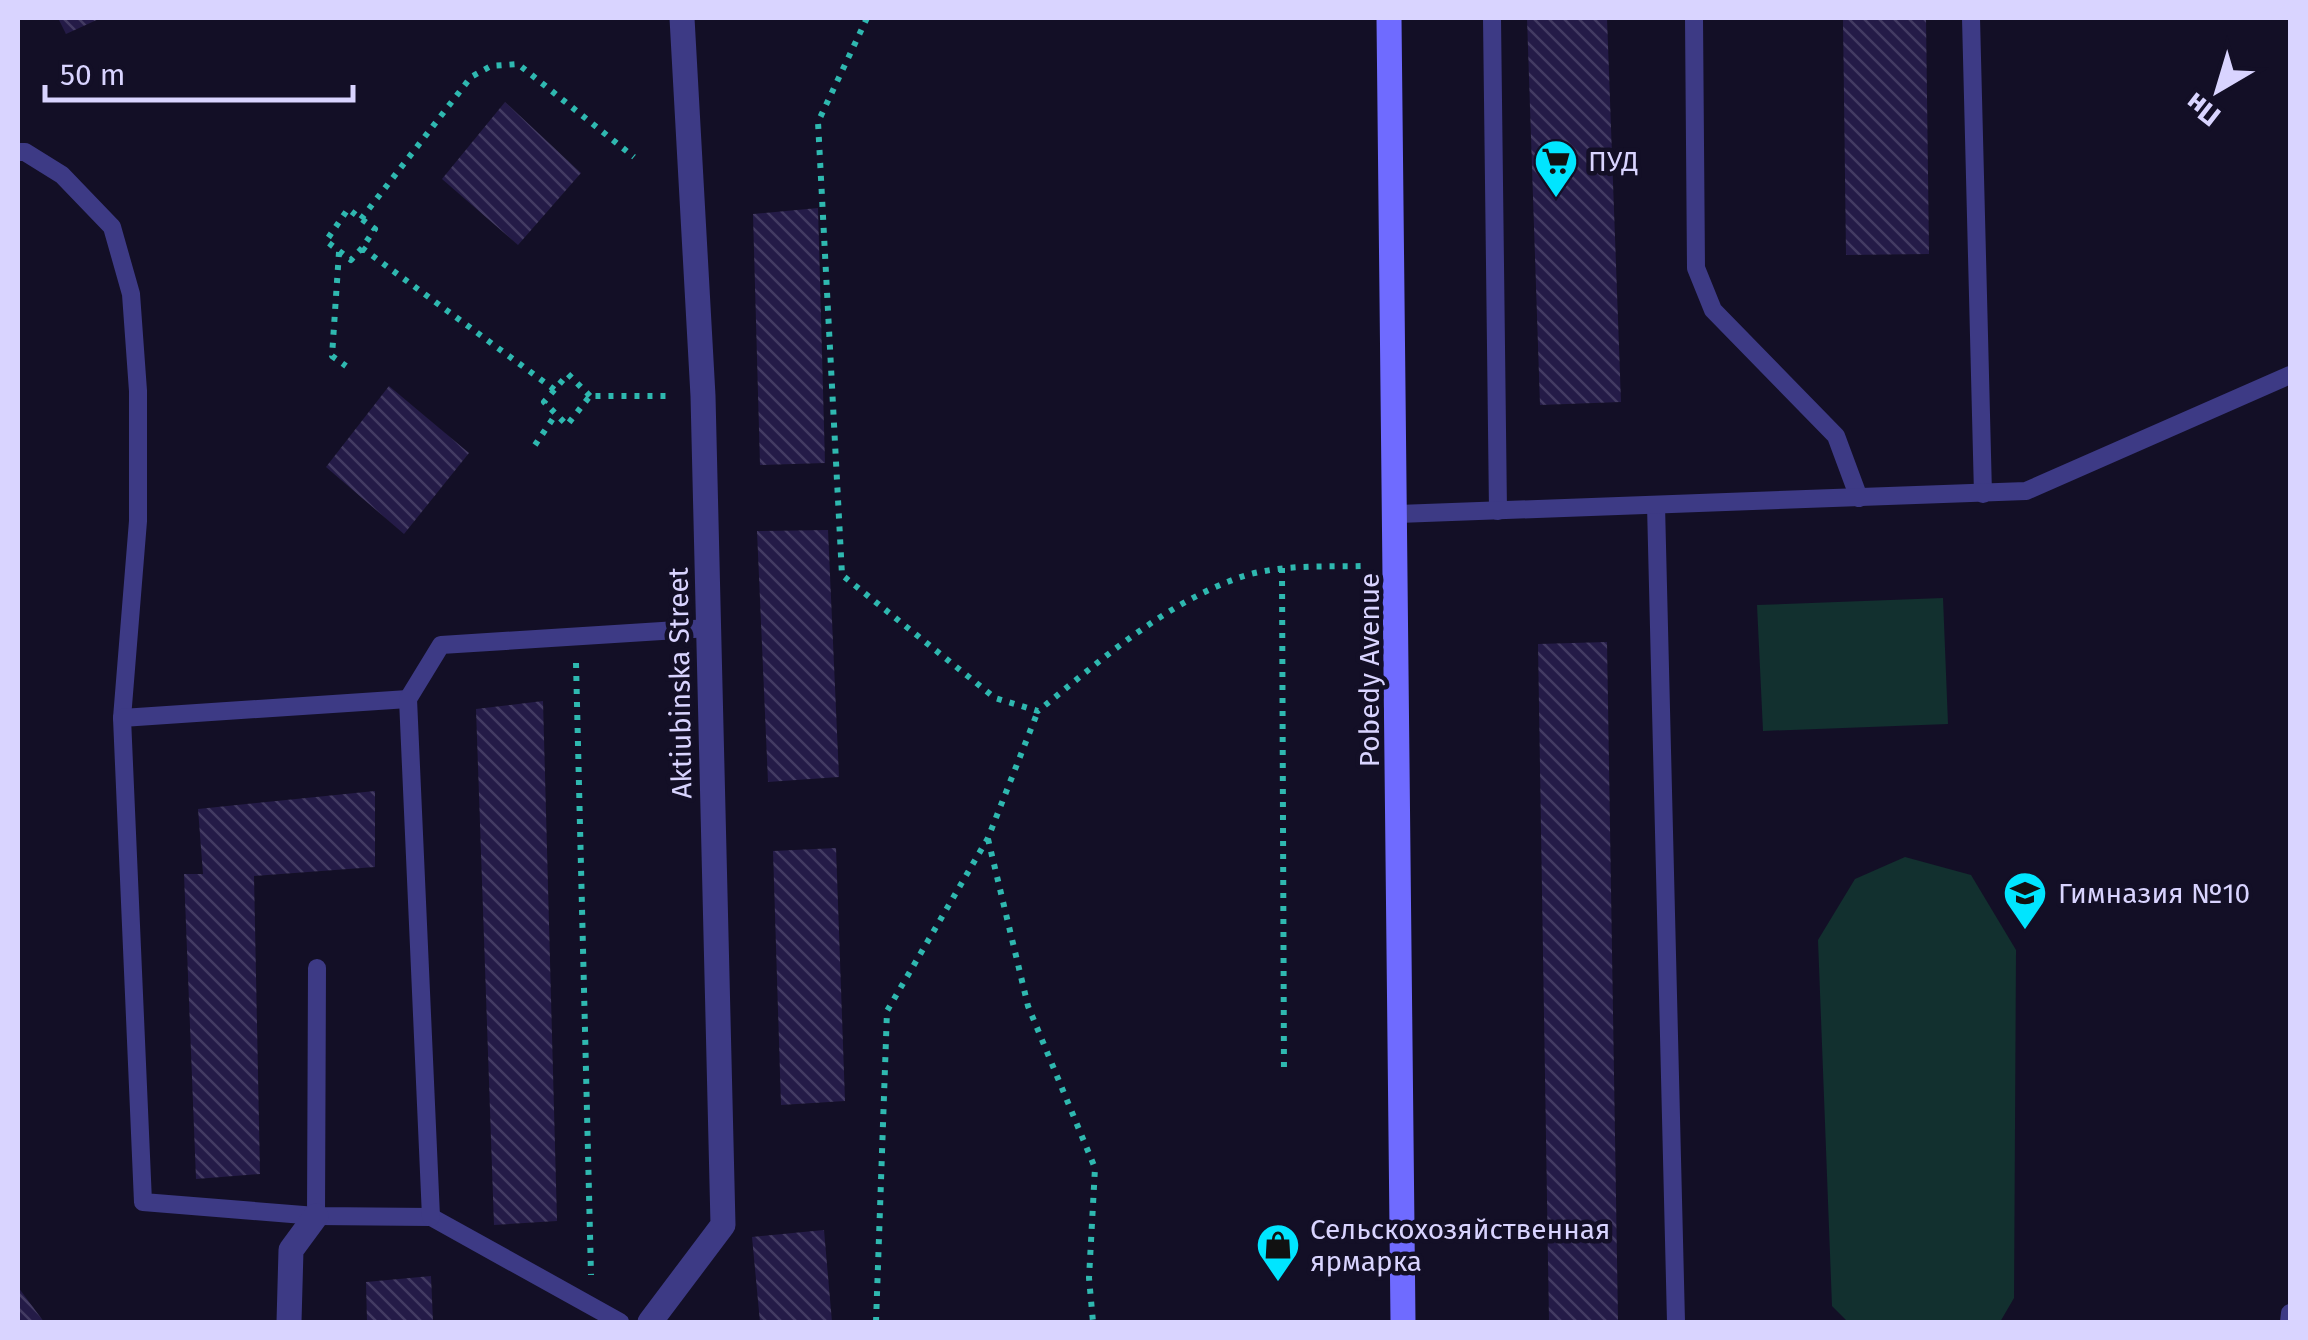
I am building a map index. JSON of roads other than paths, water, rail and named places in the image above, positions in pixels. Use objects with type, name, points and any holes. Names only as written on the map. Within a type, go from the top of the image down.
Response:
[{"type":"street","name":"Aktiubinska Street","points":[[650,1322],[723,1225],[703,396],[682,18]]},
{"type":"street","name":"Pobedy Avenue","points":[[1389,18],[1398,514],[1403,1322]]},
{"type":"street","points":[[289,1322],[291,1250],[316,1216]]},
{"type":"lane","points":[[1492,18],[1498,510]]},
{"type":"lane","points":[[1694,18],[1696,268],[1712,310],[1836,436],[1859,498]]},
{"type":"lane","points":[[1971,18],[1983,494]]},
{"type":"lane","points":[[18,152],[25,152],[62,175],[112,226],[131,294],[138,391],[138,522],[122,718],[143,1202],[316,1216],[431,1216],[620,1322]]},
{"type":"lane","points":[[1398,514],[2026,491],[2290,375]]},
{"type":"lane","points":[[1656,505],[1676,1322]]},
{"type":"lane","points":[[431,1216],[408,700],[441,645],[709,628]]},
{"type":"lane","points":[[122,718],[408,700]]},
{"type":"lane","points":[[316,968],[316,1216]]},
{"type":"lane","points":[[2289,1322],[2290,1314]]},
{"type":"place","name":"ПУД","points":[[1556,199]]},
{"type":"place","name":"Гимназия №10","points":[[2025,931]]},
{"type":"place","name":"Сельскохозяйственная ярмарка","points":[[1278,1283]]}]
